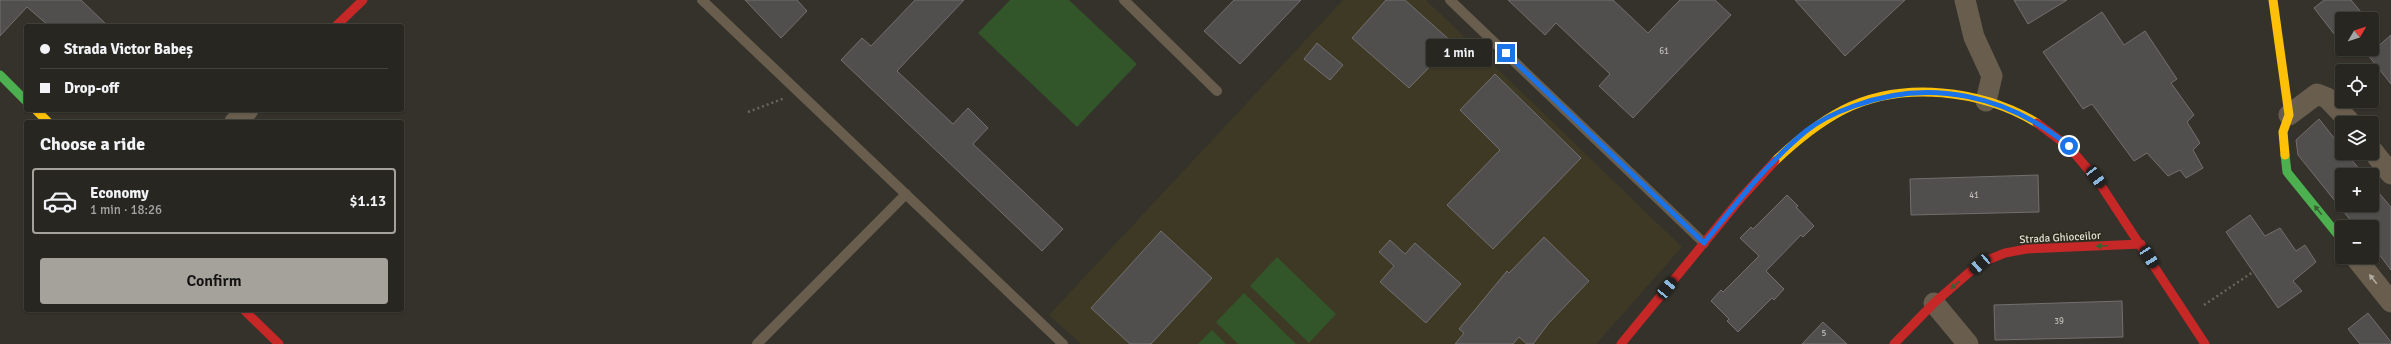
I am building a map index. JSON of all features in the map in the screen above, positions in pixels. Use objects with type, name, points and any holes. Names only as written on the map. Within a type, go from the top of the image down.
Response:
[{"type":"street","points":[[338,24],[363,0]]},
{"type":"street","points":[[1965,0],[1974,37],[1992,76],[1986,101]]},
{"type":"street","points":[[2273,0],[2289,115],[2283,132],[2287,172],[2335,231]]},
{"type":"street","points":[[0,76],[24,99]]},
{"type":"street","points":[[1621,344],[1704,243],[1781,153],[1807,131],[1825,119],[1868,101],[1895,95],[1940,93],[1986,101],[2023,115],[2047,128],[2069,146],[2088,167],[2111,198],[2205,344]]},
{"type":"street","points":[[2289,115],[2317,94],[2327,98],[2344,116]]},
{"type":"street","points":[[38,112],[46,120]]},
{"type":"street","points":[[237,120],[246,112]]},
{"type":"street","points":[[2379,159],[2391,174]]},
{"type":"street","name":"Strada Ghioceilor","points":[[1894,344],[1934,303],[1980,264],[2005,253],[2027,249],[2141,244]]},
{"type":"street","points":[[2361,264],[2391,302]]},
{"type":"street","points":[[1934,303],[1968,344]]},
{"type":"street","points":[[246,312],[280,344]]},
{"type":"lane","points":[[702,0],[1063,344]]},
{"type":"lane","points":[[1124,0],[1217,91]]},
{"type":"lane","points":[[1450,0],[1704,243]]},
{"type":"lane","points":[[757,344],[906,194]]},
{"type":"path","points":[[748,112],[799,92]]},
{"type":"path","points":[[2203,306],[2254,272]]},
{"type":"shaded area","points":[[1343,0],[1426,0],[1682,247],[1596,344],[1081,344],[1049,315]]},
{"type":"green space","points":[[1010,0],[1069,0],[1137,64],[1077,127],[978,33]]},
{"type":"green space","points":[[1277,257],[1336,314],[1309,343],[1250,286]]},
{"type":"green space","points":[[1244,293],[1296,344],[1238,344],[1216,322]]},
{"type":"green space","points":[[1212,330],[1226,344],[1198,344]]},
{"type":"building","points":[[0,0],[81,0],[106,24],[47,24],[27,7],[0,36]]},
{"type":"building","points":[[745,0],[797,0],[807,11],[781,38]]},
{"type":"building","points":[[915,0],[964,0],[897,71],[953,124],[968,108],[988,128],[973,144],[1063,229],[1042,251],[841,60],[862,38],[871,46]]},
{"type":"building","points":[[1234,0],[1301,0],[1240,64],[1204,31]]},
{"type":"building","points":[[1386,0],[1405,0],[1453,43],[1409,88],[1352,38]]},
{"type":"building","points":[[1508,0],[1613,0],[1648,33],[1680,0],[1715,0],[1731,15],[1633,118],[1599,86],[1610,74],[1556,23],[1545,35]]},
{"type":"building","points":[[1795,0],[1905,0],[1845,56]]},
{"type":"building","points":[[2014,0],[2067,0],[2028,24]]},
{"type":"building","points":[[2324,0],[2351,0],[2361,12],[2335,12],[2335,35],[2314,8]]},
{"type":"building","points":[[2102,12],[2124,45],[2145,31],[2177,79],[2171,83],[2194,115],[2187,122],[2200,143],[2193,150],[2203,168],[2186,178],[2180,170],[2168,176],[2147,153],[2134,161],[2092,104],[2083,109],[2043,52]]},
{"type":"building","points":[[2391,35],[2391,84],[2379,69],[2379,64],[2375,64],[2369,56],[2379,56],[2379,45]]},
{"type":"building","points":[[1317,43],[1343,65],[1330,80],[1304,59]]},
{"type":"building","points":[[1495,74],[1581,158],[1493,249],[1447,205],[1500,150],[1460,110]]},
{"type":"building","points":[[2319,119],[2335,139],[2335,160],[2352,160],[2358,168],[2335,168],[2335,201],[2298,155],[2296,140]]},
{"type":"building","points":[[2038,175],[2039,212],[1911,215],[1910,179]]},
{"type":"building","points":[[2379,193],[2391,207],[2391,270],[2379,254],[2379,220],[2350,220],[2344,212],[2379,212]]},
{"type":"building","points":[[1787,195],[1814,226],[1803,237],[1801,235],[1766,271],[1784,289],[1774,300],[1772,298],[1738,332],[1727,321],[1729,319],[1711,301],[1721,290],[1723,292],[1759,256],[1740,238],[1751,227],[1753,229]]},
{"type":"building","points":[[2250,215],[2265,236],[2280,228],[2296,251],[2305,245],[2316,262],[2293,281],[2302,291],[2278,308],[2226,232]]},
{"type":"building","points":[[1161,231],[1212,278],[1151,344],[1130,344],[1091,308]]},
{"type":"building","points":[[1544,237],[1589,281],[1549,323],[1533,344],[1527,344],[1519,337],[1513,344],[1455,344],[1464,333],[1459,329],[1507,271],[1509,273]]},
{"type":"building","points":[[1390,240],[1405,254],[1415,243],[1461,284],[1426,323],[1380,282],[1394,266],[1379,252]]},
{"type":"building","points":[[2122,301],[2123,337],[1995,340],[1994,305]]},
{"type":"building","points":[[2368,313],[2391,344],[2360,344],[2348,329]]},
{"type":"building","points":[[1823,322],[1847,344],[1802,344]]},
{"type":"traffic: fast","points":[[0,75],[24,99]]},
{"type":"traffic: fast","points":[[2285,155],[2287,172],[2335,231]]},
{"type":"traffic: slow","points":[[2273,0],[2289,115],[2283,132],[2285,155]]},
{"type":"traffic: slow","points":[[1775,161],[1791,146],[1834,115],[1866,101],[1891,95],[1916,92],[1967,96],[1992,103],[2037,123]]},
{"type":"traffic: slow","points":[[38,112],[46,120]]},
{"type":"traffic: jam","points":[[338,24],[363,0]]},
{"type":"traffic: jam","points":[[2037,123],[2069,147],[2098,181],[2205,344]]},
{"type":"traffic: jam","points":[[1621,344],[1741,198],[1775,161]]},
{"type":"traffic: jam","points":[[1894,344],[1934,303],[1980,263],[2005,253],[2027,249],[2141,244]]},
{"type":"traffic: jam","points":[[246,312],[279,344]]},
{"type":"route","points":[[1506,53],[1667,205],[1704,243],[1752,185],[1781,153],[1807,131],[1825,119],[1868,101],[1895,95],[1917,93],[1963,95],[1986,101],[2023,115],[2047,128],[2069,146]]}]
